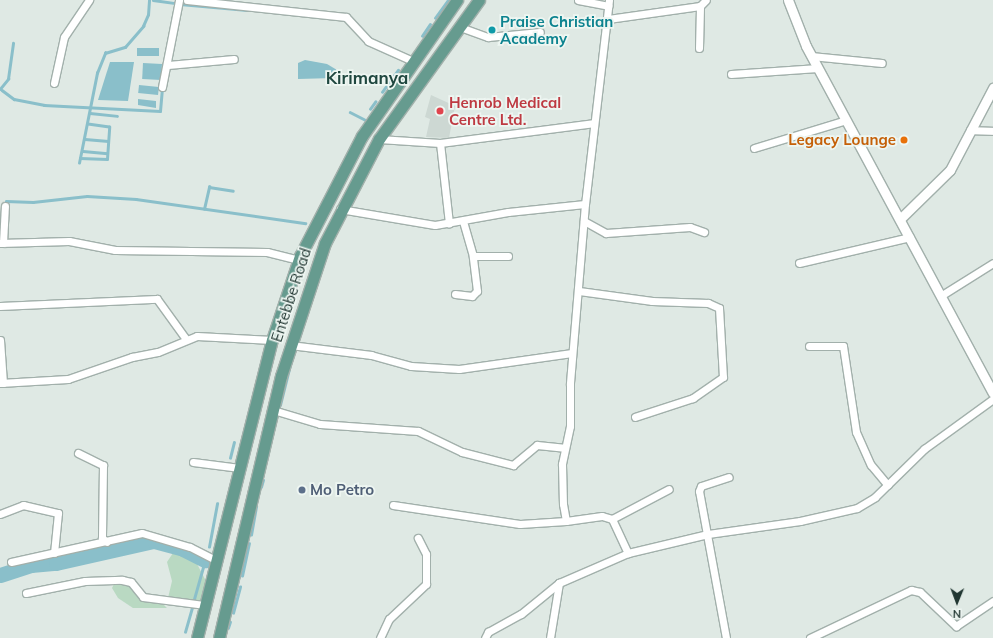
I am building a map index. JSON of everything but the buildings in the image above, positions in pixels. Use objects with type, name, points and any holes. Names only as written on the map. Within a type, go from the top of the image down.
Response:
[{"type":"main road","name":"Entebbe Road","points":[[197,638],[272,340],[299,260],[321,210],[362,136],[412,61],[457,0]]},
{"type":"main road","name":"Entebbe Road","points":[[219,638],[273,410],[290,345],[340,209],[379,139],[479,0]]},
{"type":"street","points":[[54,83],[64,38],[89,0]]},
{"type":"street","points":[[162,87],[168,65],[179,0]]},
{"type":"street","points":[[187,0],[270,3],[346,17],[368,42],[412,61]]},
{"type":"street","points":[[566,521],[563,504],[564,448],[570,426],[572,353],[579,291],[585,204],[593,123],[609,3],[578,0]]},
{"type":"street","points":[[608,19],[700,6],[706,0]]},
{"type":"street","points":[[788,0],[818,68],[942,295],[993,392]]},
{"type":"street","points":[[699,48],[700,6]]},
{"type":"street","points":[[460,27],[488,37],[540,32]]},
{"type":"street","points":[[812,56],[882,63]]},
{"type":"street","points":[[168,65],[234,59]]},
{"type":"street","points":[[731,74],[818,68]]},
{"type":"street","points":[[900,219],[940,183],[993,88]]},
{"type":"street","points":[[754,148],[846,120]]},
{"type":"street","points":[[379,139],[440,143],[593,123]]},
{"type":"street","points":[[970,130],[993,130]]},
{"type":"street","points":[[440,143],[449,223]]},
{"type":"street","points":[[340,209],[435,225],[508,212],[585,204]]},
{"type":"street","points":[[5,206],[2,243],[69,241],[159,253],[267,252],[299,260]]},
{"type":"street","points":[[455,294],[476,294],[473,256],[463,220]]},
{"type":"street","points":[[584,222],[606,233],[690,227],[704,232]]},
{"type":"street","points":[[799,263],[910,237]]},
{"type":"street","points":[[473,256],[508,256]]},
{"type":"street","points":[[942,295],[993,263]]},
{"type":"street","points":[[579,291],[652,301],[708,303],[719,308],[724,377],[693,398],[635,417]]},
{"type":"street","points":[[0,306],[157,299],[186,340]]},
{"type":"street","points":[[0,340],[1,383],[68,379],[132,357],[158,352],[196,336],[225,336],[272,340]]},
{"type":"street","points":[[290,345],[371,356],[411,366],[459,369],[572,353]]},
{"type":"street","points":[[809,346],[843,346],[856,432],[871,465],[888,485]]},
{"type":"street","points":[[485,638],[488,632],[521,614],[559,583],[628,553],[708,534],[800,521],[857,508],[888,485],[924,449],[993,399]]},
{"type":"street","points":[[273,410],[320,424],[418,431],[462,452],[513,465],[537,445],[564,448]]},
{"type":"street","points":[[78,453],[103,465],[102,538],[107,542]]},
{"type":"street","points":[[193,462],[240,468]]},
{"type":"street","points":[[726,638],[699,488],[729,477]]},
{"type":"street","points":[[394,505],[520,524],[566,521],[602,516],[612,519],[669,489]]},
{"type":"street","points":[[0,514],[23,505],[58,513],[54,553]]},
{"type":"street","points":[[612,519],[628,553]]},
{"type":"street","points":[[11,562],[107,542],[142,533],[190,547],[217,561]]},
{"type":"street","points":[[380,638],[388,618],[426,584],[426,554],[418,538]]},
{"type":"street","points":[[26,593],[85,581],[122,580],[131,582],[143,597],[206,605]]},
{"type":"street","points":[[550,638],[559,583]]},
{"type":"street","points":[[810,638],[911,590],[920,592],[956,626],[993,601]]},
{"type":"shaded area","name":"Henrob Medical Centre Ltd.","points":[[431,95],[455,106],[449,138],[426,137],[430,119],[425,117]]},
{"type":"green space","points":[[175,550],[184,551],[195,560],[207,583],[200,607],[168,598],[172,581],[167,562]]},
{"type":"green space","points":[[115,582],[131,585],[140,598],[162,603],[167,608],[133,608],[118,598],[112,588]]},
{"type":"water","points":[[137,48],[159,48],[159,56],[137,56]]},
{"type":"water","points":[[305,60],[327,64],[337,70],[334,78],[298,79],[298,63]]},
{"type":"water","points":[[110,62],[134,62],[128,101],[98,100]]},
{"type":"water","points":[[143,63],[162,64],[161,80],[142,79]]},
{"type":"water","points":[[139,85],[159,87],[158,95],[138,93]]},
{"type":"water","points":[[138,99],[156,101],[156,108],[138,105]]},
{"type":"waterway","points":[[79,163],[97,73],[105,53],[125,47],[143,26],[148,15],[149,0]]},
{"type":"waterway","points":[[153,0],[175,3]]},
{"type":"waterway","points":[[435,18],[448,0]]},
{"type":"waterway","points":[[180,4],[247,10]]},
{"type":"waterway","points":[[422,36],[430,24]]},
{"type":"waterway","points":[[0,89],[8,79],[13,43]]},
{"type":"waterway","points":[[382,92],[398,70]]},
{"type":"waterway","points":[[2,90],[14,99],[44,105],[160,111],[162,88]]},
{"type":"waterway","points":[[370,109],[375,102]]},
{"type":"waterway","points":[[350,112],[364,119]]},
{"type":"waterway","points":[[90,113],[117,116]]},
{"type":"waterway","points":[[80,158],[107,159],[109,127],[88,124]]},
{"type":"waterway","points":[[85,139],[108,141]]},
{"type":"waterway","points":[[83,151],[107,153]]},
{"type":"waterway","points":[[204,209],[209,187],[233,191]]},
{"type":"waterway","points":[[6,201],[33,202],[87,196],[136,199],[305,223]]},
{"type":"waterway","points":[[280,405],[291,361]]},
{"type":"waterway","points":[[230,458],[234,442]]},
{"type":"waterway","points":[[261,487],[263,480]]},
{"type":"waterway","points":[[209,547],[217,504]]},
{"type":"waterway","points":[[251,535],[256,506]]},
{"type":"waterway","points":[[0,575],[31,565],[56,563],[154,541],[183,549],[205,560]]},
{"type":"waterway","points":[[242,576],[249,544]]},
{"type":"waterway","points":[[194,599],[205,560]]},
{"type":"waterway","points":[[233,613],[240,587]]},
{"type":"waterway","points":[[185,632],[192,607]]},
{"type":"waterway","points":[[228,628],[230,622]]},
{"type":"place","name":"Praise Christian Academy","points":[[492,30]]},
{"type":"place","name":"Henrob Medical Centre Ltd.","points":[[440,111]]},
{"type":"place","name":"Legacy Lounge","points":[[904,140]]},
{"type":"place","name":"Mo Petro","points":[[302,490]]},
{"type":"district","name":"Kirimanya","points":[[367,78]]}]
